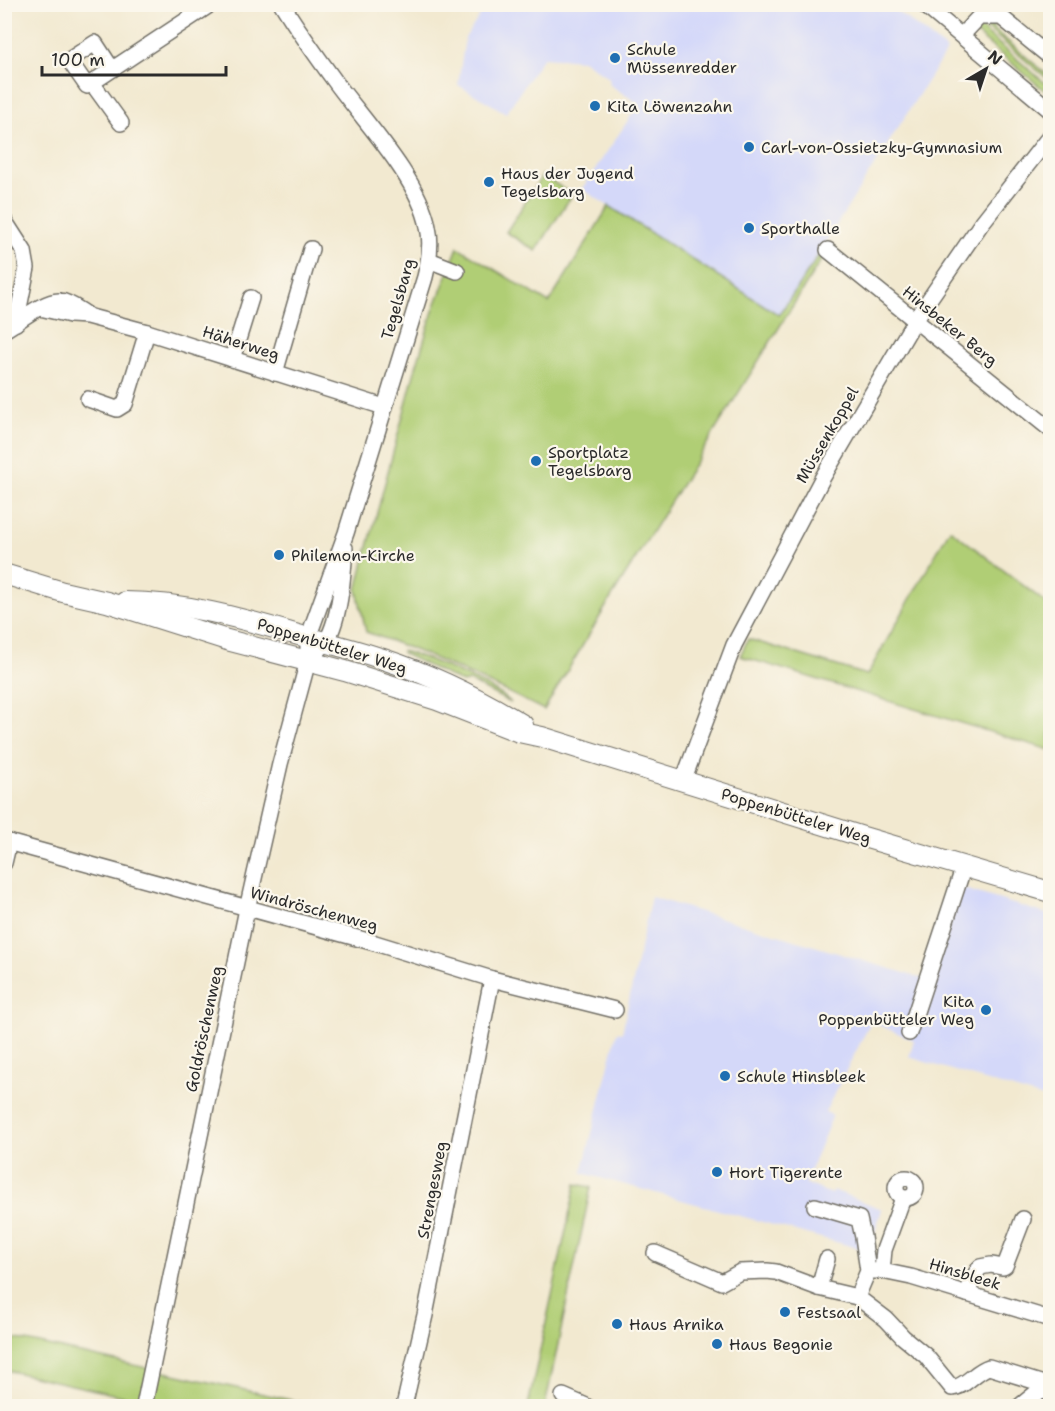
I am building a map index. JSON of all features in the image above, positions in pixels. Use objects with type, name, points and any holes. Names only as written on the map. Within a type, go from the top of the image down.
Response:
[{"type":"main road","name":"Poppenbütteler Weg","points":[[4,574],[107,602],[182,627],[308,660],[437,700],[519,732],[542,737],[860,836],[1050,892]]},
{"type":"main road","name":"Poppenbütteler Weg","points":[[107,602],[151,602],[189,608],[249,621],[383,659],[451,686],[497,709],[542,737]]},
{"type":"street","points":[[112,69],[94,43],[69,60],[87,86],[211,4]]},
{"type":"street","name":"Tegelsbarg","points":[[282,4],[338,85],[380,139],[416,194],[428,226],[429,260],[425,277],[346,533],[308,638],[308,660]]},
{"type":"street","points":[[923,4],[1050,110]]},
{"type":"street","points":[[962,35],[979,17],[996,15],[1050,57]]},
{"type":"street","points":[[93,82],[121,123]]},
{"type":"street","name":"Müssenkoppel","points":[[683,781],[734,645],[823,477],[915,320],[981,224],[1050,136]]},
{"type":"street","name":"Häherweg","points":[[4,220],[24,251],[27,268],[10,327]]},
{"type":"street","points":[[275,373],[311,249]]},
{"type":"street","name":"Hinsbeker Berg","points":[[828,250],[1050,429]]},
{"type":"street","points":[[429,260],[457,271]]},
{"type":"street","points":[[232,359],[251,297]]},
{"type":"street","name":"Häherweg","points":[[10,327],[51,302],[60,301],[71,304],[87,316],[147,332],[384,407]]},
{"type":"street","points":[[88,399],[117,408],[125,404],[147,332]]},
{"type":"street","name":"Tegelsbarg","points":[[308,660],[327,642],[335,619],[342,579],[346,533]]},
{"type":"street","name":"Goldröschenweg","points":[[144,1407],[247,909],[280,764],[308,660]]},
{"type":"street","points":[[4,863],[7,841]]},
{"type":"street","name":"Windröschenweg","points":[[7,841],[492,979],[615,1010]]},
{"type":"street","points":[[909,1034],[964,866]]},
{"type":"street","name":"Strengesweg","points":[[404,1407],[426,1315],[492,979]]},
{"type":"street","points":[[857,1298],[875,1271],[903,1198]]},
{"type":"street","points":[[815,1206],[859,1220],[875,1271]]},
{"type":"street","points":[[968,1294],[973,1278],[980,1267],[1005,1266],[1023,1219]]},
{"type":"street","points":[[655,1253],[722,1282],[740,1272],[776,1272],[819,1288],[857,1298],[886,1319],[926,1356],[952,1388],[959,1387],[983,1368],[988,1367],[1050,1388]]},
{"type":"street","points":[[819,1288],[827,1259]]},
{"type":"street","points":[[836,1292],[875,1271]]},
{"type":"street","name":"Hinsbleek","points":[[875,1271],[911,1276],[1050,1319]]},
{"type":"street","points":[[1020,1407],[1035,1393],[1050,1388]]},
{"type":"street","points":[[563,1396],[586,1407]]},
{"type":"shaded area","name":"Carl-von-Ossietzky-Gymnasium","points":[[487,5],[889,5],[947,50],[779,316],[582,189],[639,104],[610,85],[609,78],[583,60],[543,57],[506,113],[458,85],[465,38]]},
{"type":"shaded area","name":"Schule Hinsbleek","points":[[961,888],[1050,915],[1050,1100],[909,1057],[914,1040],[871,1022],[825,1112],[833,1115],[805,1183],[831,1194],[833,1190],[882,1209],[869,1251],[582,1173],[617,1032],[622,1033],[651,897],[931,981]]},
{"type":"green space","points":[[998,20],[992,28],[1050,77],[1050,81],[981,23]]},
{"type":"green space","points":[[978,26],[1050,87],[1050,95],[973,31]]},
{"type":"green space","points":[[543,175],[572,195],[536,251],[506,232]]},
{"type":"green space","name":"Sportplatz Tegelsbarg","points":[[609,206],[779,315],[819,255],[823,257],[544,710],[434,658],[366,632],[357,590],[416,367],[433,311],[458,247],[549,303]]},
{"type":"green space","points":[[950,529],[1050,606],[1050,750],[740,656],[748,639],[867,675]]},
{"type":"green space","points":[[402,651],[460,673],[493,690],[511,703],[469,681],[463,683]]},
{"type":"green space","points":[[576,1184],[591,1187],[545,1406],[528,1406]]},
{"type":"green space","points":[[4,1336],[317,1406],[166,1406],[5,1370]]},
{"type":"place","name":"Schule Müssenredder","points":[[615,58]]},
{"type":"place","name":"Kita Löwenzahn","points":[[595,106]]},
{"type":"place","name":"Carl-von-Ossietzky-Gymnasium","points":[[749,147]]},
{"type":"place","name":"Haus der Jugend Tegelsbarg","points":[[489,182]]},
{"type":"place","name":"Sporthalle","points":[[749,228]]},
{"type":"place","name":"Sportplatz Tegelsbarg","points":[[536,461]]},
{"type":"place","name":"Philemon-Kirche","points":[[279,555]]},
{"type":"place","name":"Kita Poppenbütteler Weg","points":[[986,1010]]},
{"type":"place","name":"Schule Hinsbleek","points":[[725,1076]]},
{"type":"place","name":"Hort Tigerente","points":[[717,1172]]},
{"type":"place","name":"Festsaal","points":[[785,1312]]},
{"type":"place","name":"Haus Arnika","points":[[617,1324]]},
{"type":"place","name":"Haus Begonie","points":[[717,1344]]}]
